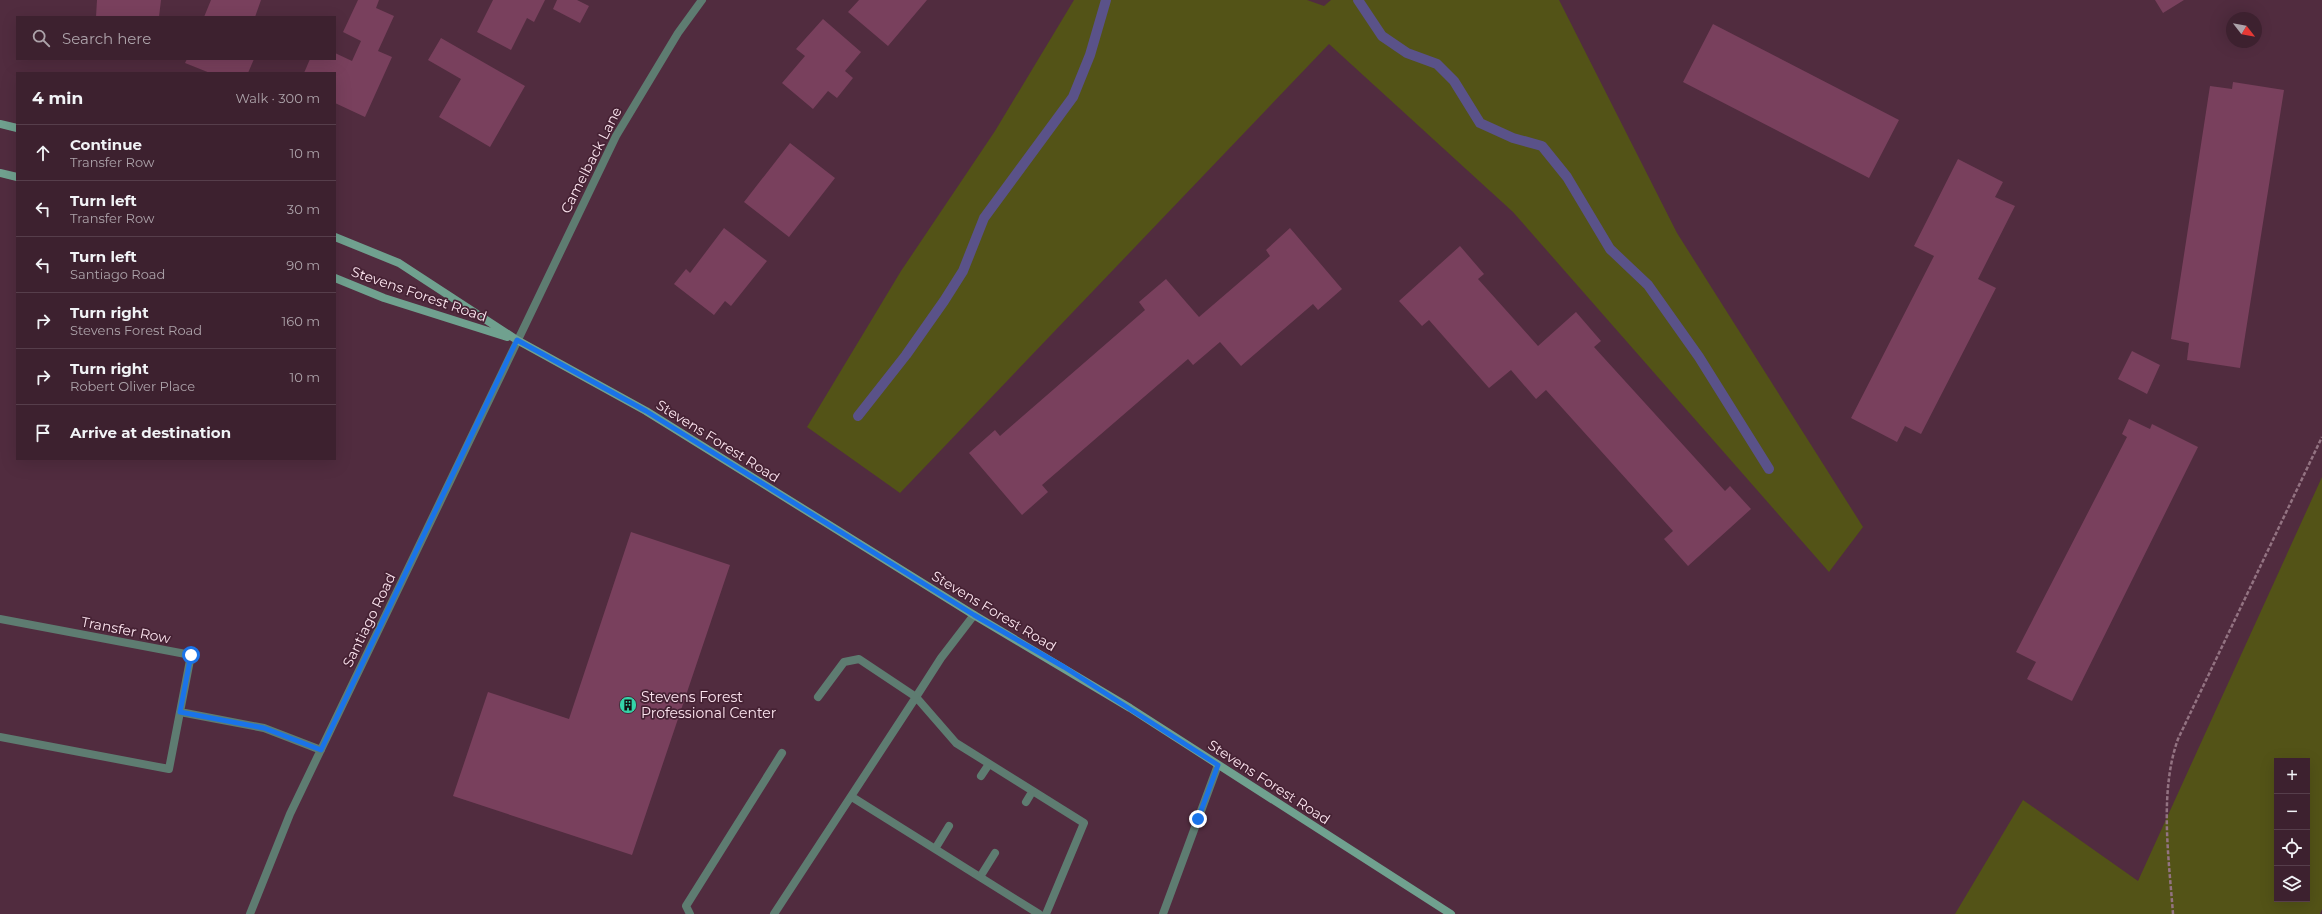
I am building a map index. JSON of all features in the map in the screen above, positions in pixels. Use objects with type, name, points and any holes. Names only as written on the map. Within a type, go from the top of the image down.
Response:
[{"type":"street","name":"Camelback Lane","points":[[517,340],[616,136],[678,33],[702,0]]},
{"type":"street","points":[[0,124],[16,128]]},
{"type":"street","points":[[0,173],[16,177]]},
{"type":"street","name":"Stevens Forest Road","points":[[336,237],[399,263],[517,340],[646,411],[974,615],[1064,667],[1452,914]]},
{"type":"street","name":"Stevens Forest Road","points":[[336,278],[384,298],[517,340]]},
{"type":"street","name":"Santiago Road","points":[[250,914],[290,814],[517,340]]},
{"type":"street","points":[[774,914],[852,797],[941,658],[974,615]]},
{"type":"street","name":"Transfer Row","points":[[0,619],[191,655],[169,769],[0,737]]},
{"type":"street","points":[[818,697],[844,662],[859,659],[916,697],[956,743],[1032,792],[1084,823],[1046,914]]},
{"type":"street","points":[[180,712],[264,728],[321,750]]},
{"type":"street","points":[[690,914],[686,906],[782,753]]},
{"type":"street","points":[[981,776],[989,764]]},
{"type":"street","points":[[1163,914],[1218,765]]},
{"type":"street","points":[[1026,802],[1032,792]]},
{"type":"street","points":[[852,797],[1039,914]]},
{"type":"street","points":[[935,850],[950,826]]},
{"type":"street","points":[[980,877],[995,853]]},
{"type":"path","points":[[2173,914],[2168,849],[2169,778],[2171,758],[2178,739],[2322,437]]},
{"type":"shaded area","points":[[1074,0],[1307,0],[1324,6],[1331,0],[1559,0],[1677,233],[1863,527],[1829,572],[1513,212],[1329,44],[900,493],[807,427],[901,271],[995,131]]},
{"type":"shaded area","points":[[2322,477],[2322,909],[2320,914],[1955,914],[2023,800],[2138,881]]},
{"type":"building","points":[[97,0],[161,0],[159,16],[96,16]]},
{"type":"building","points":[[211,0],[261,0],[255,16],[204,16]]},
{"type":"building","points":[[358,0],[379,0],[376,8],[394,16],[378,51],[392,57],[365,117],[336,103],[336,72],[304,72],[310,60],[336,60],[336,53],[352,61],[361,41],[343,32]]},
{"type":"building","points":[[493,0],[545,0],[534,22],[527,18],[511,50],[477,32]]},
{"type":"building","points":[[557,0],[577,0],[589,6],[580,23],[553,9]]},
{"type":"building","points":[[859,0],[927,0],[888,46],[848,12]]},
{"type":"building","points":[[2155,0],[2184,0],[2163,13]]},
{"type":"building","points":[[823,19],[861,52],[845,71],[853,78],[837,98],[828,91],[813,109],[782,83],[805,56],[796,49]]},
{"type":"building","points":[[1713,24],[1899,120],[1869,178],[1683,82]]},
{"type":"building","points":[[441,38],[525,86],[490,147],[439,117],[461,79],[428,60]]},
{"type":"building","points":[[186,60],[254,60],[248,72],[208,72],[185,63]]},
{"type":"building","points":[[2233,82],[2284,90],[2240,368],[2187,360],[2189,343],[2171,339],[2210,86],[2232,89]]},
{"type":"building","points":[[790,143],[835,178],[789,237],[744,202]]},
{"type":"building","points":[[1958,159],[2003,182],[1995,197],[2015,206],[1978,279],[1996,288],[1921,434],[1905,426],[1897,442],[1851,418],[1934,256],[1914,246]]},
{"type":"building","points":[[724,228],[767,261],[731,306],[725,301],[714,315],[674,284],[686,269],[690,273]]},
{"type":"building","points":[[1290,228],[1342,289],[1318,310],[1313,304],[1241,366],[1220,342],[1193,365],[1188,359],[1042,485],[1048,492],[1022,515],[969,453],[995,430],[1000,436],[1145,310],[1139,302],[1166,279],[1199,317],[1270,256],[1266,250]]},
{"type":"building","points":[[1460,246],[1484,274],[1478,279],[1538,346],[1576,312],[1601,341],[1594,347],[1725,491],[1730,486],[1751,509],[1688,566],[1664,539],[1673,531],[1546,390],[1536,399],[1511,370],[1489,388],[1429,320],[1422,326],[1399,301]]},
{"type":"building","points":[[2132,351],[2160,365],[2147,394],[2118,379]]},
{"type":"building","points":[[2129,419],[2150,429],[2152,424],[2198,447],[2072,701],[2027,679],[2036,662],[2016,652],[2127,437],[2122,434]]},
{"type":"building","name":"Stevens Forest Professional Center","points":[[631,532],[730,565],[632,855],[453,796],[488,692],[569,719]]},
{"type":"waterway","points":[[858,416],[906,355],[944,301],[963,271],[984,218],[1073,97],[1090,55],[1106,0]]},
{"type":"waterway","points":[[1358,0],[1382,36],[1407,53],[1437,64],[1454,81],[1480,123],[1513,138],[1542,146],[1567,177],[1610,249],[1648,285],[1699,357],[1769,469]]},
{"type":"place","name":"Stevens Forest Professional Center","points":[[628,705]]},
{"type":"route","points":[[191,655],[180,712],[264,728],[321,750],[517,340],[646,411],[974,615],[1064,667],[1218,765],[1198,819]]}]
